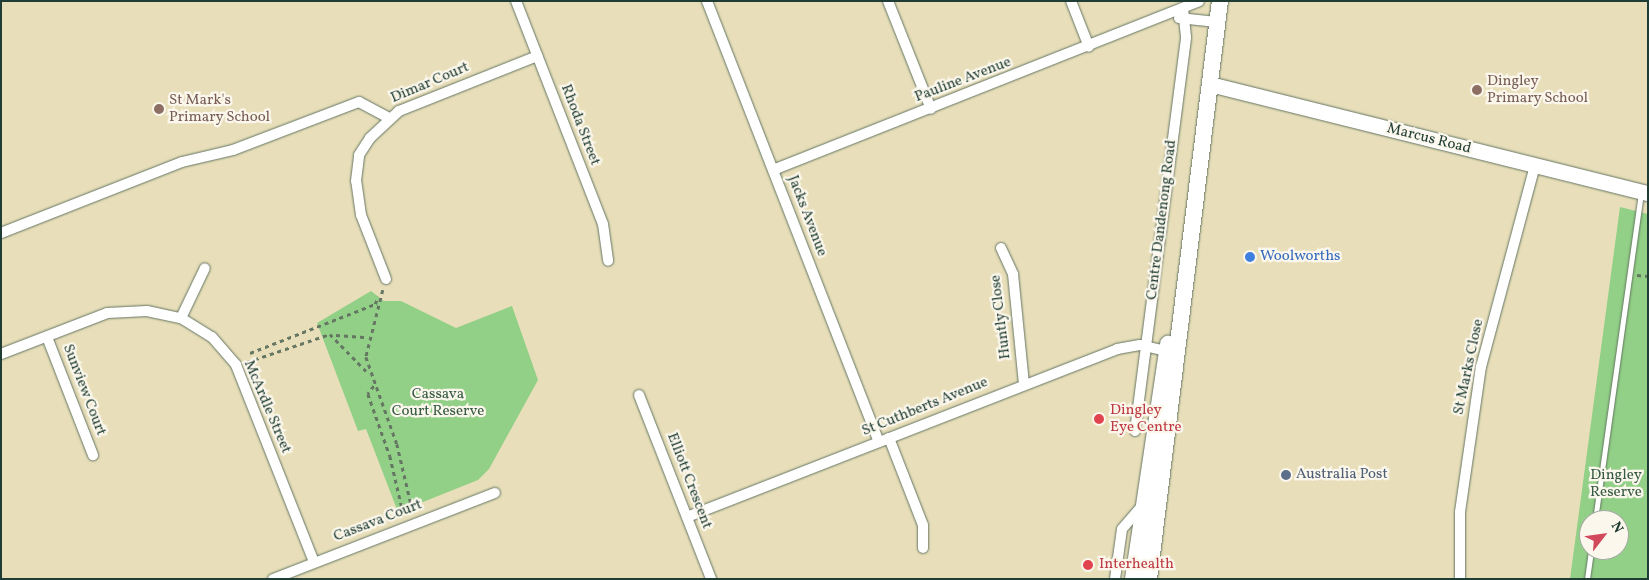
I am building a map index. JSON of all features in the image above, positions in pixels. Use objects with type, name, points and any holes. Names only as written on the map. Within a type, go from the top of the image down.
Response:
[{"type":"main road","name":"Centre Dandenong Road","points":[[1133,579],[1142,506],[1172,352],[1220,1]]},
{"type":"main road","name":"Marcus Road","points":[[1210,84],[1644,192]]},
{"type":"main road","name":"Centre Dandenong Road","points":[[1149,579],[1172,352]]},
{"type":"street","name":"Rhoda Street","points":[[516,1],[603,224],[608,261]]},
{"type":"street","name":"Jacks Avenue","points":[[707,1],[879,442]]},
{"type":"street","points":[[888,1],[930,110]]},
{"type":"street","points":[[1071,1],[1089,47]]},
{"type":"street","name":"Pauline Avenue","points":[[773,170],[1190,8],[1217,22]]},
{"type":"street","name":"Centre Dandenong Road","points":[[1135,431],[1190,8]]},
{"type":"street","name":"Dimar Court","points":[[386,279],[361,215],[356,181],[360,155],[388,118],[537,56]]},
{"type":"street","points":[[1,232],[182,162],[233,150],[359,102],[388,118]]},
{"type":"street","name":"St Marks Close","points":[[1460,579],[1460,512],[1481,367],[1535,164]]},
{"type":"street","name":"Huntly Close","points":[[1001,248],[1013,274],[1024,384]]},
{"type":"street","points":[[181,318],[204,268]]},
{"type":"street","name":"McArdle Street","points":[[1,354],[107,313],[147,311],[181,318],[212,337],[236,365],[314,562]]},
{"type":"street","name":"Sunview Court","points":[[47,337],[93,455]]},
{"type":"street","name":"St Cuthberts Avenue","points":[[687,517],[1024,384],[1124,347],[1146,346],[1172,352]]},
{"type":"street","name":"Elliott Crescent","points":[[639,395],[711,579]]},
{"type":"street","points":[[890,438],[923,525],[923,548]]},
{"type":"street","name":"Cassava Court","points":[[273,579],[495,493]]},
{"type":"street","points":[[1114,579],[1122,530],[1142,506]]},
{"type":"lane","points":[[1596,510],[1644,192]]},
{"type":"lane","points":[[1587,579],[1590,560]]},
{"type":"path","points":[[386,279],[368,337],[371,376],[396,444],[417,522]]},
{"type":"path","points":[[250,353],[375,304],[378,297]]},
{"type":"path","points":[[236,365],[334,335],[368,337]]},
{"type":"path","points":[[334,335],[371,376]]},
{"type":"path","points":[[375,386],[368,394],[388,449],[403,512]]},
{"type":"green space","name":"Dingley Reserve","points":[[1620,207],[1648,214],[1648,579],[1570,579],[1579,512],[1579,560],[1629,560],[1629,510],[1579,510]]},
{"type":"green space","name":"Cassava Court Reserve","points":[[371,291],[384,301],[401,301],[456,328],[512,306],[538,380],[489,469],[478,480],[398,512],[366,429],[358,431],[317,323]]},
{"type":"place","name":"Dingley Primary School","points":[[1477,90]]},
{"type":"place","name":"St Mark's Primary School","points":[[159,109]]},
{"type":"place","name":"Woolworths","points":[[1250,257]]},
{"type":"place","name":"Dingley Eye Centre","points":[[1099,419]]},
{"type":"place","name":"Australia Post","points":[[1286,475]]},
{"type":"place","name":"Interhealth","points":[[1088,565]]}]
